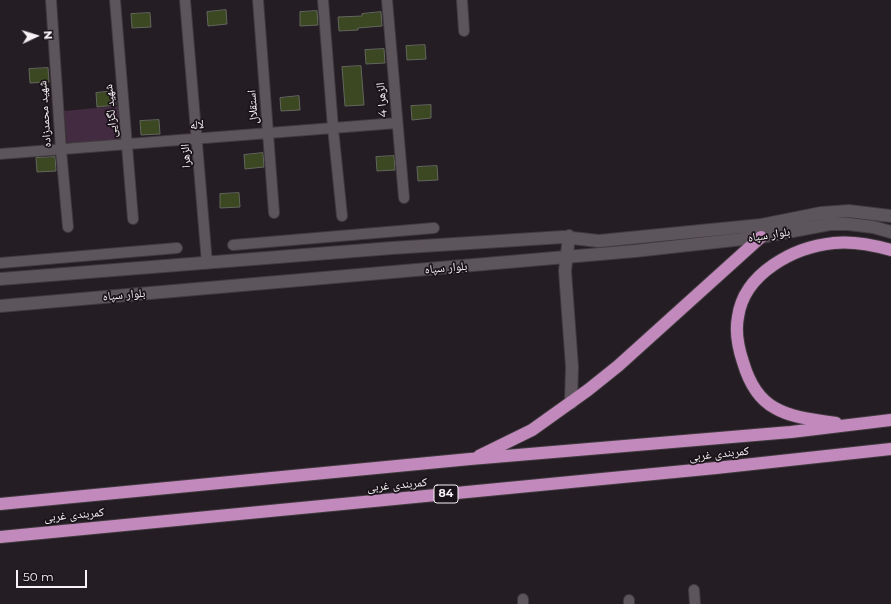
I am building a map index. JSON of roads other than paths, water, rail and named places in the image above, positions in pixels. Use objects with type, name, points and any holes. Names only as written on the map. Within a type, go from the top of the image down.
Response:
[{"type":"highway","points":[[470,459],[532,430],[571,403],[618,366],[761,237]]},
{"type":"highway","points":[[849,425],[790,414],[775,408],[766,402],[751,381],[744,366],[738,347],[736,331],[738,316],[741,304],[749,289],[768,270],[791,254],[817,246],[835,243],[867,244],[891,250]]},
{"type":"highway","name":"کمربندی غربی","points":[[0,504],[470,459],[791,432],[891,420]]},
{"type":"highway","name":"کمربندی غربی","points":[[0,536],[716,468],[891,449]]},
{"type":"highway","points":[[872,451],[891,454]]},
{"type":"main road","name":"بلوار سپاه","points":[[0,306],[635,251],[761,237],[776,228],[821,213],[849,211],[891,216]]},
{"type":"main road","name":"بلوار سپاه","points":[[0,279],[313,254],[569,236],[599,241],[739,227],[776,228],[848,224],[873,227],[891,232]]},
{"type":"main road","points":[[569,236],[565,271],[572,367],[571,403]]},
{"type":"street","name":"شهید محمدزاده","points":[[51,0],[61,150],[68,227]]},
{"type":"street","name":"شهید لگزایی","points":[[115,0],[133,219]]},
{"type":"street","name":"الزهرا","points":[[185,0],[198,138],[207,263]]},
{"type":"street","name":"استقلال","points":[[258,0],[274,213]]},
{"type":"street","points":[[323,0],[333,128],[342,216]]},
{"type":"street","name":"الزهرا 4","points":[[387,0],[404,198]]},
{"type":"street","points":[[462,0],[464,31]]},
{"type":"street","name":"لاله","points":[[0,154],[397,123]]},
{"type":"street","points":[[233,245],[434,228]]},
{"type":"street","points":[[313,238],[313,254]]},
{"type":"street","points":[[0,264],[177,248]]},
{"type":"street","points":[[75,257],[76,273]]},
{"type":"street","points":[[694,590],[696,604]]}]
